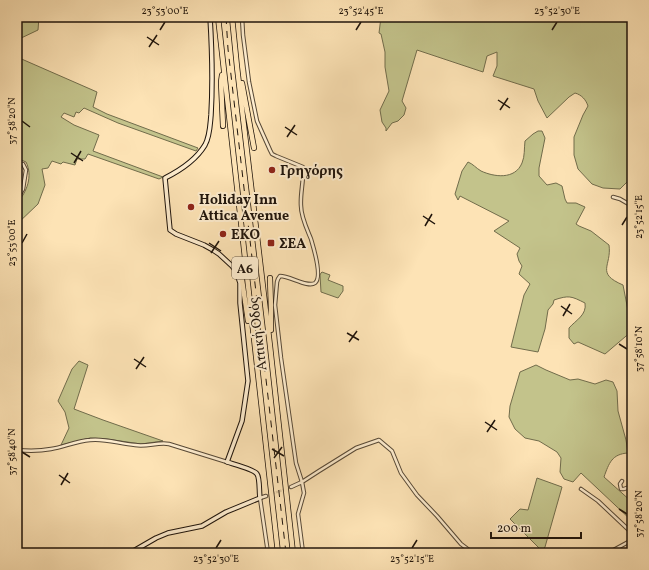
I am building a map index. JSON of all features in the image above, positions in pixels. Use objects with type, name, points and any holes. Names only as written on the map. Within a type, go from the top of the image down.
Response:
[{"type":"highway","name":"Αττική Οδός","points":[[218,17],[278,553]]},
{"type":"highway","name":"Αττική Οδός","points":[[232,17],[293,553]]},
{"type":"highway","points":[[237,67],[243,87],[254,148]]},
{"type":"highway","points":[[223,68],[221,82],[223,126]]},
{"type":"highway","points":[[241,274],[253,359],[258,383]]},
{"type":"highway","points":[[270,278],[270,346]]},
{"type":"street","points":[[210,17],[213,78],[208,139],[200,151],[185,166],[165,178],[170,230],[176,234],[204,245],[219,254],[236,271],[240,284],[240,303],[248,381],[242,421],[227,462]]},
{"type":"street","points":[[242,17],[249,82],[257,121],[272,154],[299,164],[303,167],[301,207],[315,254],[318,277],[316,283],[307,284],[280,276],[276,289],[275,305],[296,463],[304,493],[298,514],[303,553]]},
{"type":"street","points":[[17,163],[23,164],[26,170],[23,189],[17,199]]},
{"type":"street","points":[[613,197],[632,206]]},
{"type":"street","points":[[17,450],[24,451],[51,449],[97,439],[111,440],[140,446],[162,443],[252,471],[257,474],[258,477],[268,553]]},
{"type":"street","points":[[290,487],[302,482],[356,448],[379,440],[392,451],[401,473],[417,495],[461,544],[473,553]]},
{"type":"street","points":[[622,480],[620,484],[622,490],[632,486]]},
{"type":"street","points":[[581,489],[598,501],[632,533]]},
{"type":"street","points":[[130,553],[168,533],[202,526],[226,512],[266,496]]},
{"type":"street","points":[[608,553],[632,540]]},
{"type":"green space","points":[[17,17],[39,17],[38,30],[17,40]]},
{"type":"green space","points":[[381,17],[632,17],[632,181],[629,180],[620,189],[603,188],[592,184],[578,169],[574,155],[574,137],[588,106],[585,100],[582,96],[575,93],[547,118],[538,101],[534,89],[493,76],[497,66],[497,52],[487,56],[483,72],[417,50],[402,101],[406,108],[404,115],[398,121],[392,123],[386,131],[386,128],[382,122],[380,110],[389,91],[385,67],[385,52],[381,34],[379,33]]},
{"type":"green space","points":[[17,57],[97,92],[93,107],[107,114],[198,148],[196,151],[118,123],[84,108],[79,113],[76,112],[74,117],[64,113],[61,117],[74,125],[99,135],[93,151],[163,177],[159,179],[88,154],[85,159],[77,159],[75,165],[63,162],[61,164],[52,161],[48,168],[42,169],[45,185],[38,204],[17,224],[17,203],[24,194],[28,184],[29,173],[26,162],[17,158]]},
{"type":"green space","points":[[538,131],[542,131],[545,138],[539,168],[539,176],[547,185],[556,183],[562,186],[567,203],[576,203],[585,207],[576,224],[591,231],[609,245],[607,273],[614,281],[623,285],[632,331],[605,354],[578,342],[574,344],[569,338],[569,328],[583,314],[585,307],[585,303],[570,297],[563,297],[554,300],[553,304],[548,310],[545,329],[538,352],[511,347],[524,295],[530,284],[519,274],[522,266],[517,254],[520,248],[494,231],[509,221],[460,196],[458,200],[455,194],[462,171],[468,162],[481,171],[492,175],[504,176],[514,172],[522,163],[525,141]]},
{"type":"green space","points":[[322,272],[330,275],[328,280],[343,286],[343,291],[338,298],[321,292],[320,275]]},
{"type":"green space","points":[[79,361],[88,365],[74,409],[163,441],[141,444],[90,438],[61,445],[69,428],[65,412],[58,401],[72,369]]},
{"type":"green space","points":[[536,365],[570,380],[578,379],[595,384],[606,380],[613,382],[617,391],[618,411],[628,453],[618,455],[612,460],[604,477],[632,502],[632,521],[581,473],[573,482],[564,479],[560,472],[561,458],[557,452],[539,441],[525,438],[515,429],[509,417],[510,406],[520,372]]},
{"type":"green space","points":[[537,478],[562,487],[545,547],[542,551],[510,519],[520,509],[528,510]]},
{"type":"tunnel","points":[[266,496],[291,487]]},
{"type":"railway","points":[[226,17],[228,49],[286,553]]},
{"type":"place","name":"Γρηγόρης","points":[[272,170]]},
{"type":"place","name":"Holiday Inn Attica Avenue","points":[[191,207]]},
{"type":"place","name":"EKO","points":[[223,234]]},
{"type":"place","name":"ΣΕΑ","points":[[271,243]]}]
